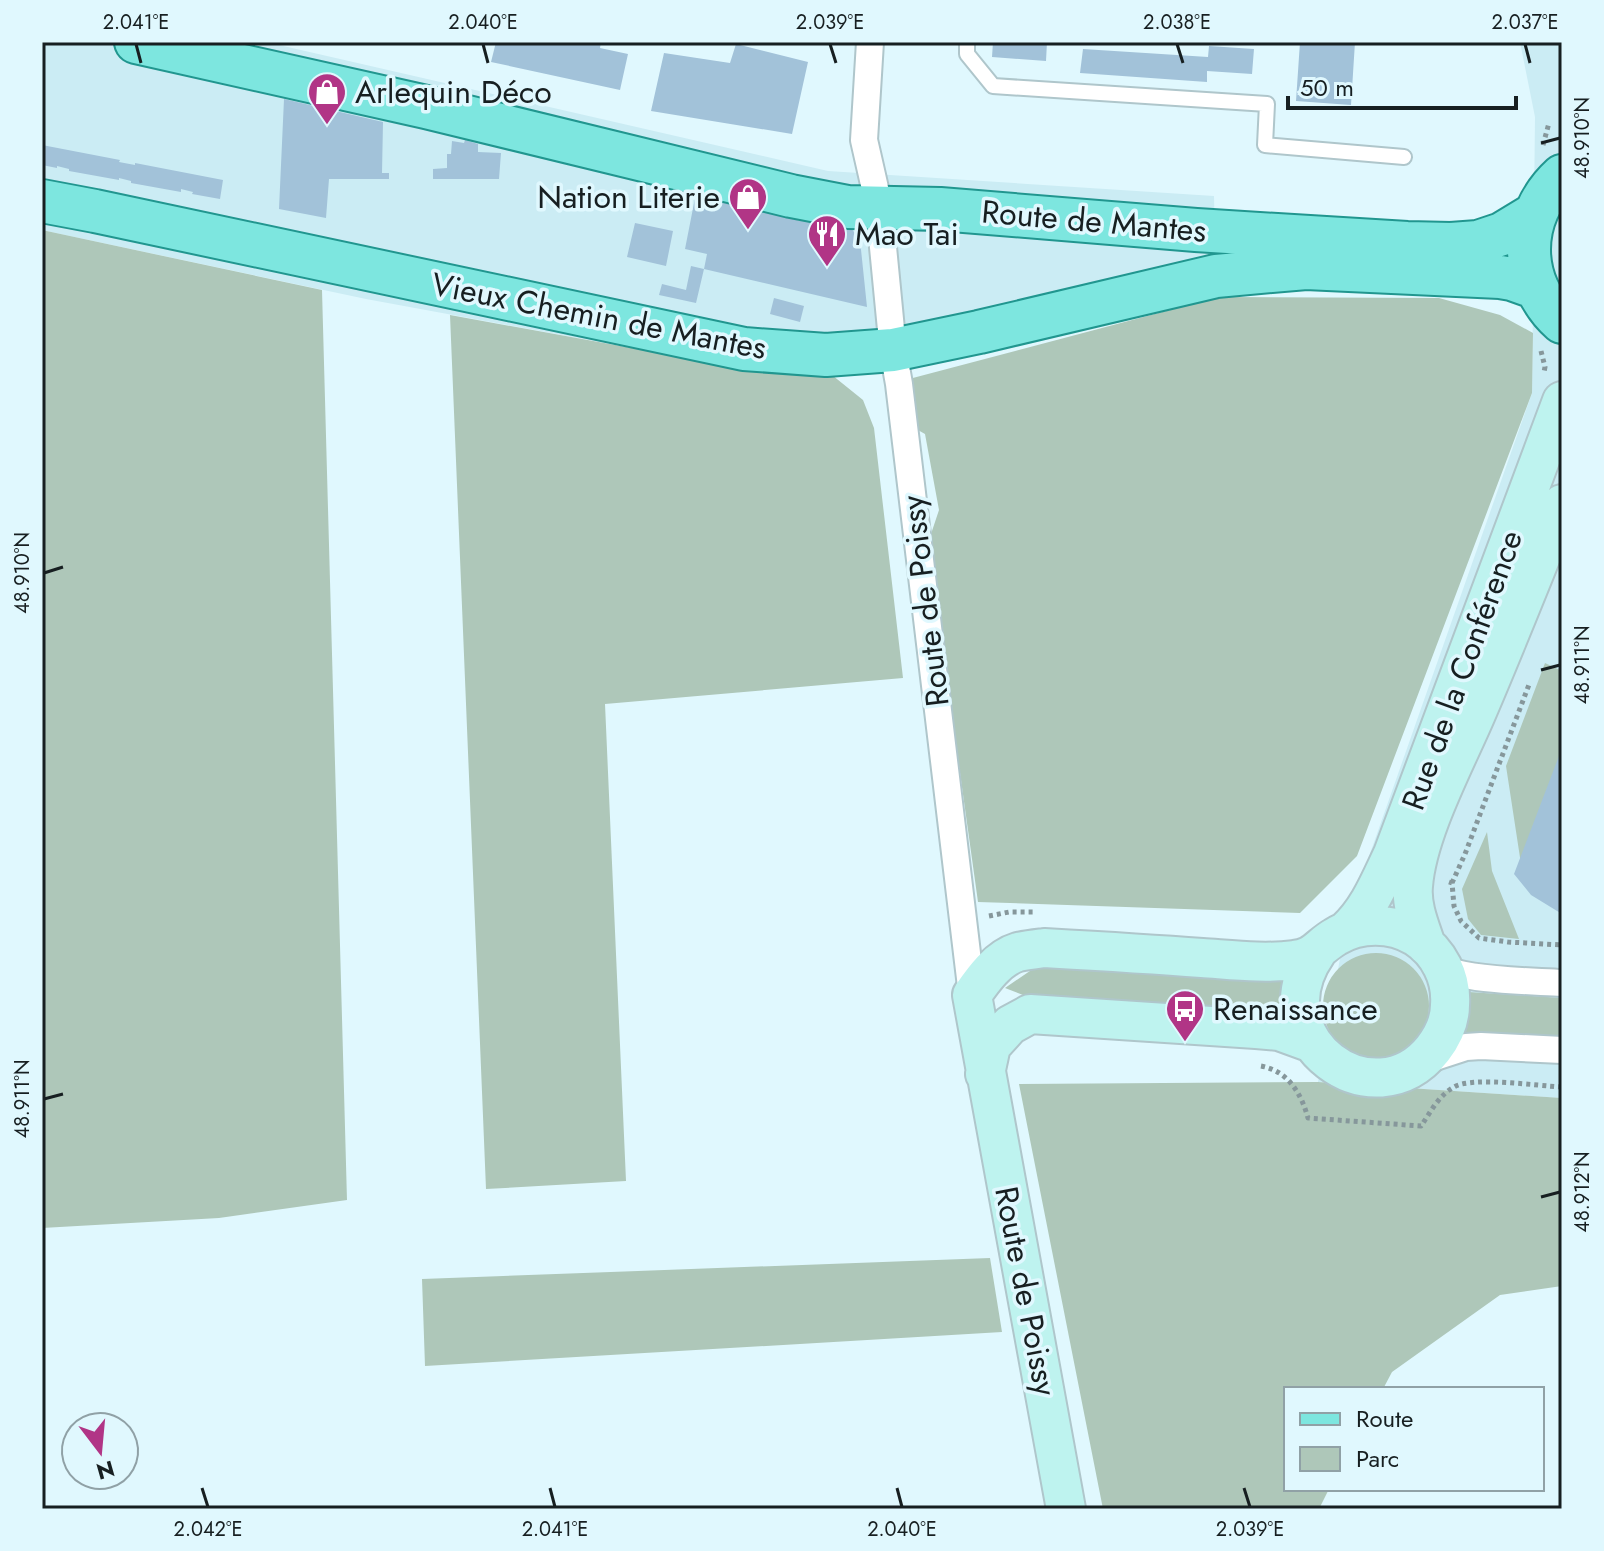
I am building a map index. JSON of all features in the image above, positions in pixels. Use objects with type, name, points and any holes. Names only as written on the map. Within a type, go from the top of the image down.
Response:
[{"type":"main road","name":"Route de Mantes","points":[[136,42],[848,207],[940,209],[1226,232],[1451,244],[1491,239],[1535,214]]},
{"type":"main road","points":[[1552,162],[1549,189],[1530,230],[1528,256],[1531,273],[1555,314]]},
{"type":"main road","name":"Vieux Chemin de Mantes","points":[[42,201],[744,349],[826,355],[893,350],[1216,276],[1306,268],[1512,279],[1555,314]]},
{"type":"street","name":"Route de Poissy","points":[[870,42],[864,140],[879,206],[893,350],[972,995],[1066,1509]]},
{"type":"street","name":"Rue de la Conférence","points":[[1332,942],[1358,920],[1393,854],[1562,401]]},
{"type":"street","name":"Rue de la Conférence","points":[[1434,956],[1417,916],[1413,888],[1422,844],[1562,504]]},
{"type":"street","points":[[972,995],[984,977],[1004,958],[1017,952],[1044,948],[1260,961],[1293,960],[1305,958],[1332,942],[1370,926],[1406,932],[1449,972],[1562,983]]},
{"type":"street","points":[[1332,942],[1305,973],[1300,997],[1302,1021],[1312,1043],[1329,1061],[1350,1073],[1386,1076],[1466,1047],[1562,1050]]},
{"type":"street","points":[[1420,1062],[1436,1045],[1448,1023],[1451,999],[1446,975],[1434,956]]},
{"type":"street","points":[[985,1074],[991,1046],[1010,1025],[1030,1014],[1279,1031],[1312,1043]]},
{"type":"lane","points":[[967,42],[967,54],[993,86],[1267,104],[1265,145],[1404,157]]},
{"type":"path","points":[[1549,123],[1552,162]]},
{"type":"path","points":[[1533,674],[1452,883],[1454,906],[1461,921],[1479,938],[1562,945]]},
{"type":"path","points":[[1442,880],[1452,883]]},
{"type":"path","points":[[963,922],[1009,912],[1043,912]]},
{"type":"path","points":[[1256,1066],[1271,1068],[1287,1078],[1297,1090],[1308,1118],[1421,1126],[1444,1095],[1456,1085],[1499,1083],[1562,1087]]},
{"type":"shaded area","points":[[42,42],[266,42],[828,171],[1214,196],[1216,286],[714,363],[366,299],[42,230]]},
{"type":"shaded area","points":[[1520,42],[1562,42],[1562,1098],[1318,1082],[1347,919],[1532,393],[1535,117]]},
{"type":"green space","points":[[42,230],[322,290],[347,1200],[219,1218],[42,1228]]},
{"type":"green space","points":[[1219,297],[1439,298],[1500,315],[1533,333],[1532,393],[1357,856],[1300,913],[978,902],[928,543],[939,510],[925,434],[909,425],[909,379]]},
{"type":"green space","points":[[450,315],[714,363],[827,371],[863,400],[874,428],[903,678],[605,704],[626,1181],[486,1189]]},
{"type":"green space","points":[[1545,663],[1562,671],[1562,761],[1521,864],[1506,766]]},
{"type":"green space","points":[[1487,832],[1492,871],[1519,939],[1481,935],[1468,919],[1462,889]]},
{"type":"green space","points":[[1376,953],[1396,957],[1414,968],[1425,986],[1429,1006],[1425,1026],[1414,1044],[1396,1055],[1376,1059],[1356,1055],[1338,1044],[1327,1026],[1323,1006],[1327,986],[1338,968],[1356,957]]},
{"type":"green space","points":[[1046,960],[1288,972],[1283,1019],[1038,1001],[1005,988]]},
{"type":"green space","points":[[1453,991],[1562,998],[1562,1040],[1449,1033]]},
{"type":"green space","points":[[1318,1082],[1562,1098],[1562,1286],[1500,1295],[1392,1372],[1384,1387],[1284,1387],[1284,1491],[1328,1491],[1319,1509],[1103,1509],[1019,1084]]},
{"type":"green space","points":[[990,1258],[1002,1332],[425,1366],[422,1279]]},
{"type":"building","points":[[496,42],[601,42],[600,48],[628,54],[620,90],[491,62]]},
{"type":"building","points":[[993,42],[1047,42],[1046,61],[992,57]]},
{"type":"building","points":[[1300,42],[1355,42],[1351,105],[1296,101]]},
{"type":"building","points":[[736,44],[808,62],[792,134],[651,111],[664,53],[730,63]]},
{"type":"building","points":[[1209,46],[1254,49],[1252,74],[1207,71],[1207,82],[1080,73],[1083,49],[1208,57]]},
{"type":"building","points":[[284,99],[383,122],[382,173],[389,173],[389,179],[329,179],[326,218],[279,209]]},
{"type":"building","points":[[465,140],[478,144],[478,152],[501,153],[499,179],[433,179],[433,169],[447,168],[447,154],[451,154],[452,141],[464,143]]},
{"type":"building","points":[[42,145],[223,180],[220,199],[181,189],[181,192],[42,165]]},
{"type":"building","points":[[696,193],[801,221],[802,217],[851,228],[860,240],[867,307],[704,269],[707,254],[685,249]]},
{"type":"building","points":[[635,223],[673,231],[666,266],[627,257]]},
{"type":"building","points":[[691,266],[704,269],[696,303],[659,295],[662,284],[686,290]]},
{"type":"building","points":[[774,298],[804,306],[800,322],[770,314]]},
{"type":"building","points":[[1562,748],[1562,914],[1531,895],[1514,874]]},
{"type":"place","name":"Arlequin Déco","points":[[327,126]]},
{"type":"place","name":"Nation Literie","points":[[748,231]]},
{"type":"place","name":"Mao Tai","points":[[827,268]]},
{"type":"place","name":"Renaissance","points":[[1185,1043]]}]
